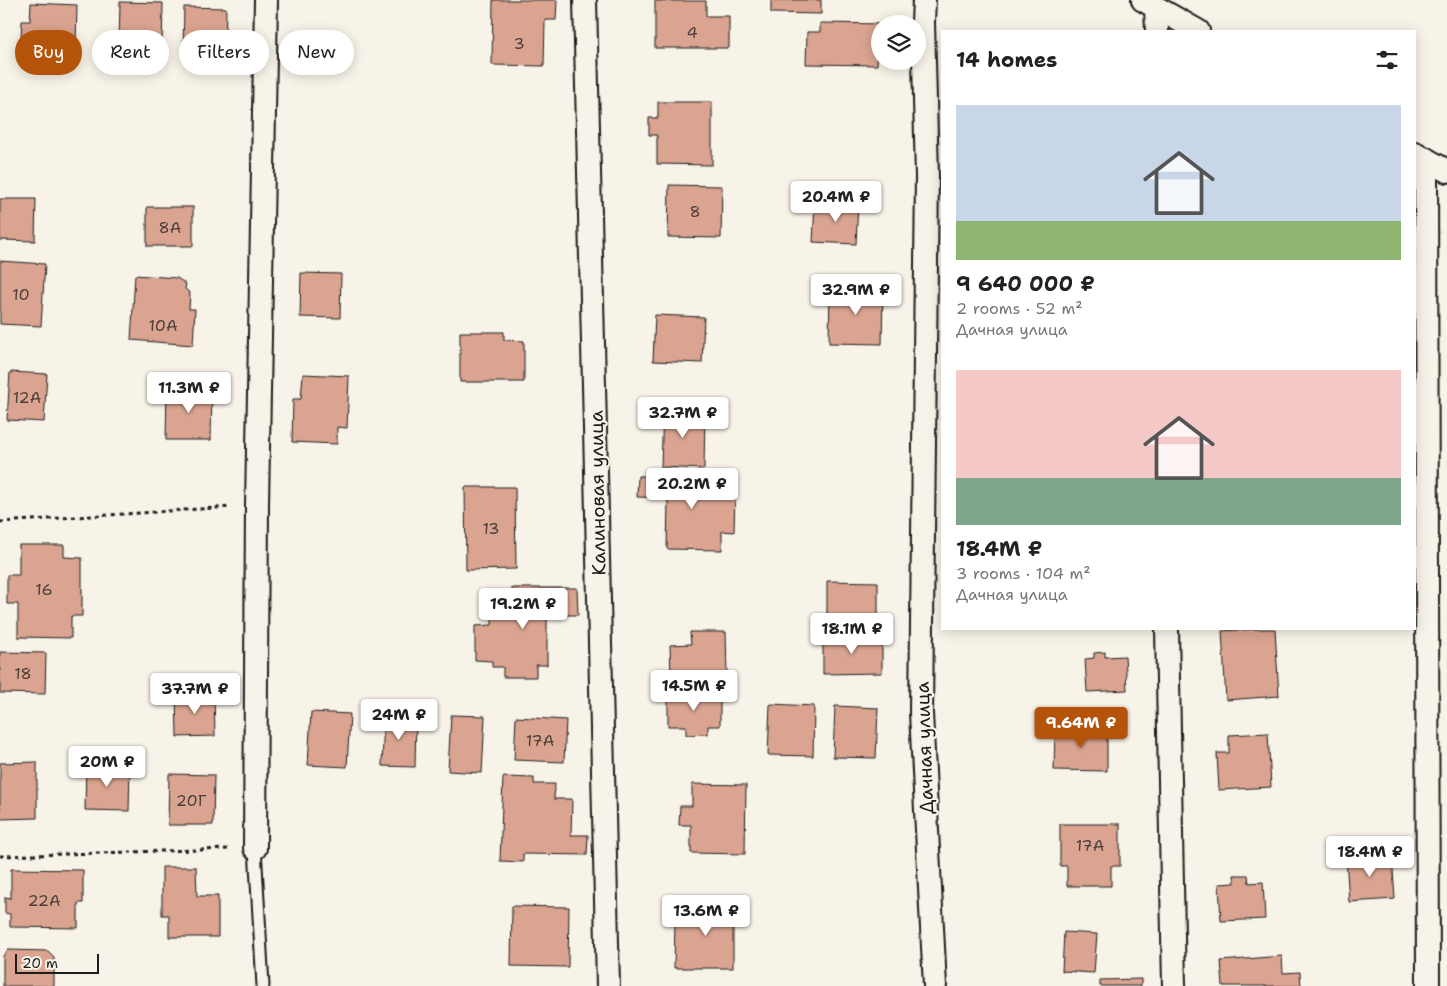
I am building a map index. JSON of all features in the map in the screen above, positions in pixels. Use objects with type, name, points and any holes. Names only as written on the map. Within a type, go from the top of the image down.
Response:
[{"type":"street","points":[[255,848],[257,505],[266,0]]},
{"type":"street","name":"Калиновая улица","points":[[585,0],[608,986]]},
{"type":"street","name":"Дачная улица","points":[[924,0],[927,176],[921,713],[935,986]]},
{"type":"street","points":[[1150,4],[1157,30]]},
{"type":"street","points":[[1150,4],[1196,30]]},
{"type":"street","points":[[1428,986],[1420,156],[1447,171]]},
{"type":"street","points":[[1168,630],[1174,986]]},
{"type":"lane","points":[[255,848],[263,986]]},
{"type":"path","points":[[0,522],[257,505]]},
{"type":"path","points":[[0,856],[255,848]]},
{"type":"building","points":[[493,0],[557,0],[556,20],[545,20],[544,66],[492,65]]},
{"type":"building","points":[[771,0],[821,0],[821,14],[771,13]]},
{"type":"building","points":[[655,1],[706,1],[706,16],[729,16],[729,48],[655,48]]},
{"type":"building","points":[[120,2],[163,3],[162,30],[119,30]]},
{"type":"building","points":[[31,3],[77,5],[76,30],[21,30],[22,21],[30,21]]},
{"type":"building","points":[[184,7],[226,8],[226,30],[183,30]]},
{"type":"building","points":[[820,23],[871,24],[871,65],[806,64],[807,32],[820,32]]},
{"type":"building","points":[[658,102],[712,102],[712,165],[657,164],[657,135],[649,135],[649,118],[658,118]]},
{"type":"building","points":[[669,185],[722,186],[721,238],[668,237]]},
{"type":"building","points":[[0,199],[36,199],[35,241],[0,240]]},
{"type":"building","points":[[815,202],[858,203],[856,244],[813,242]]},
{"type":"building","points":[[147,207],[193,207],[193,246],[147,246]]},
{"type":"building","points":[[0,261],[45,264],[41,326],[0,324]]},
{"type":"building","points":[[301,273],[341,274],[340,318],[300,317]]},
{"type":"building","points":[[135,275],[177,278],[186,284],[185,289],[190,293],[189,309],[195,309],[193,345],[131,340]]},
{"type":"building","points":[[830,289],[883,290],[882,344],[829,343]]},
{"type":"building","points":[[655,315],[704,317],[702,363],[653,361]]},
{"type":"building","points":[[460,332],[504,332],[504,340],[524,341],[524,382],[460,382]]},
{"type":"building","points":[[10,372],[47,374],[44,422],[7,420]]},
{"type":"building","points":[[303,374],[349,376],[347,428],[337,427],[337,444],[292,442],[293,399],[301,399]]},
{"type":"building","points":[[167,387],[212,388],[211,440],[166,440]]},
{"type":"building","points":[[663,410],[705,411],[704,469],[661,467]]},
{"type":"building","points":[[638,476],[719,477],[719,492],[735,492],[734,532],[722,531],[722,550],[667,549],[668,498],[637,497]]},
{"type":"building","points":[[465,487],[515,487],[516,569],[466,570]]},
{"type":"building","points":[[19,545],[64,545],[64,557],[82,558],[82,616],[71,616],[71,638],[18,637],[18,604],[7,604],[7,575],[19,575]]},
{"type":"building","points":[[827,581],[878,582],[878,622],[827,621]]},
{"type":"building","points":[[512,588],[577,588],[578,615],[547,615],[547,665],[536,665],[536,677],[503,677],[503,667],[492,667],[492,661],[475,660],[475,626],[492,625],[492,611],[512,611]]},
{"type":"building","points":[[1275,630],[1279,696],[1226,700],[1222,631]]},
{"type":"building","points":[[690,632],[726,632],[727,675],[671,676],[670,645],[691,644]]},
{"type":"building","points":[[823,637],[882,637],[882,673],[823,674]]},
{"type":"building","points":[[0,652],[46,653],[45,694],[0,693]]},
{"type":"building","points":[[1105,652],[1105,657],[1125,656],[1127,690],[1087,692],[1085,659],[1094,658],[1094,653]]},
{"type":"building","points":[[214,693],[215,736],[177,737],[176,694]]},
{"type":"building","points":[[720,693],[720,726],[708,726],[708,734],[686,735],[686,726],[668,726],[668,694]]},
{"type":"building","points":[[770,704],[814,706],[813,756],[768,755]]},
{"type":"building","points":[[835,706],[878,708],[876,758],[833,757]]},
{"type":"building","points":[[311,712],[350,714],[347,767],[308,765]]},
{"type":"building","points":[[384,714],[416,715],[415,767],[382,766]]},
{"type":"building","points":[[451,715],[485,716],[482,773],[448,771]]},
{"type":"building","points":[[516,717],[566,720],[564,762],[514,760]]},
{"type":"building","points":[[1055,727],[1107,727],[1107,771],[1054,770]]},
{"type":"building","points":[[1268,733],[1271,787],[1219,790],[1217,753],[1229,753],[1229,735]]},
{"type":"building","points":[[37,762],[37,818],[0,819],[0,763]]},
{"type":"building","points":[[86,764],[130,766],[129,811],[85,810]]},
{"type":"building","points":[[169,774],[214,775],[213,825],[168,825]]},
{"type":"building","points":[[503,777],[534,778],[534,784],[555,784],[554,799],[572,799],[571,835],[588,835],[587,855],[523,854],[523,862],[500,861]]},
{"type":"building","points":[[692,784],[746,785],[745,854],[691,853],[691,825],[679,825],[680,806],[692,806]]},
{"type":"building","points":[[1060,824],[1120,824],[1120,866],[1111,866],[1111,886],[1067,886],[1067,866],[1060,866]]},
{"type":"building","points":[[1392,854],[1395,899],[1349,902],[1346,857]]},
{"type":"building","points":[[162,867],[196,867],[197,896],[218,896],[218,937],[169,937],[169,915],[162,915]]},
{"type":"building","points":[[11,869],[83,870],[83,903],[78,903],[78,928],[10,927],[10,914],[5,913],[5,897],[11,898]]},
{"type":"building","points":[[1234,875],[1248,875],[1249,883],[1263,882],[1265,919],[1221,921],[1219,884],[1235,883]]},
{"type":"building","points":[[692,902],[733,903],[733,968],[674,968],[675,921],[691,921]]},
{"type":"building","points":[[512,906],[569,907],[568,967],[511,966]]},
{"type":"building","points":[[1064,932],[1097,934],[1094,973],[1062,971]]},
{"type":"building","points":[[8,950],[48,951],[54,957],[54,986],[3,986],[3,956]]},
{"type":"building","points":[[1282,956],[1283,973],[1300,972],[1301,986],[1223,986],[1221,961]]},
{"type":"building","points":[[1141,979],[1141,986],[1100,986],[1100,980]]}]
